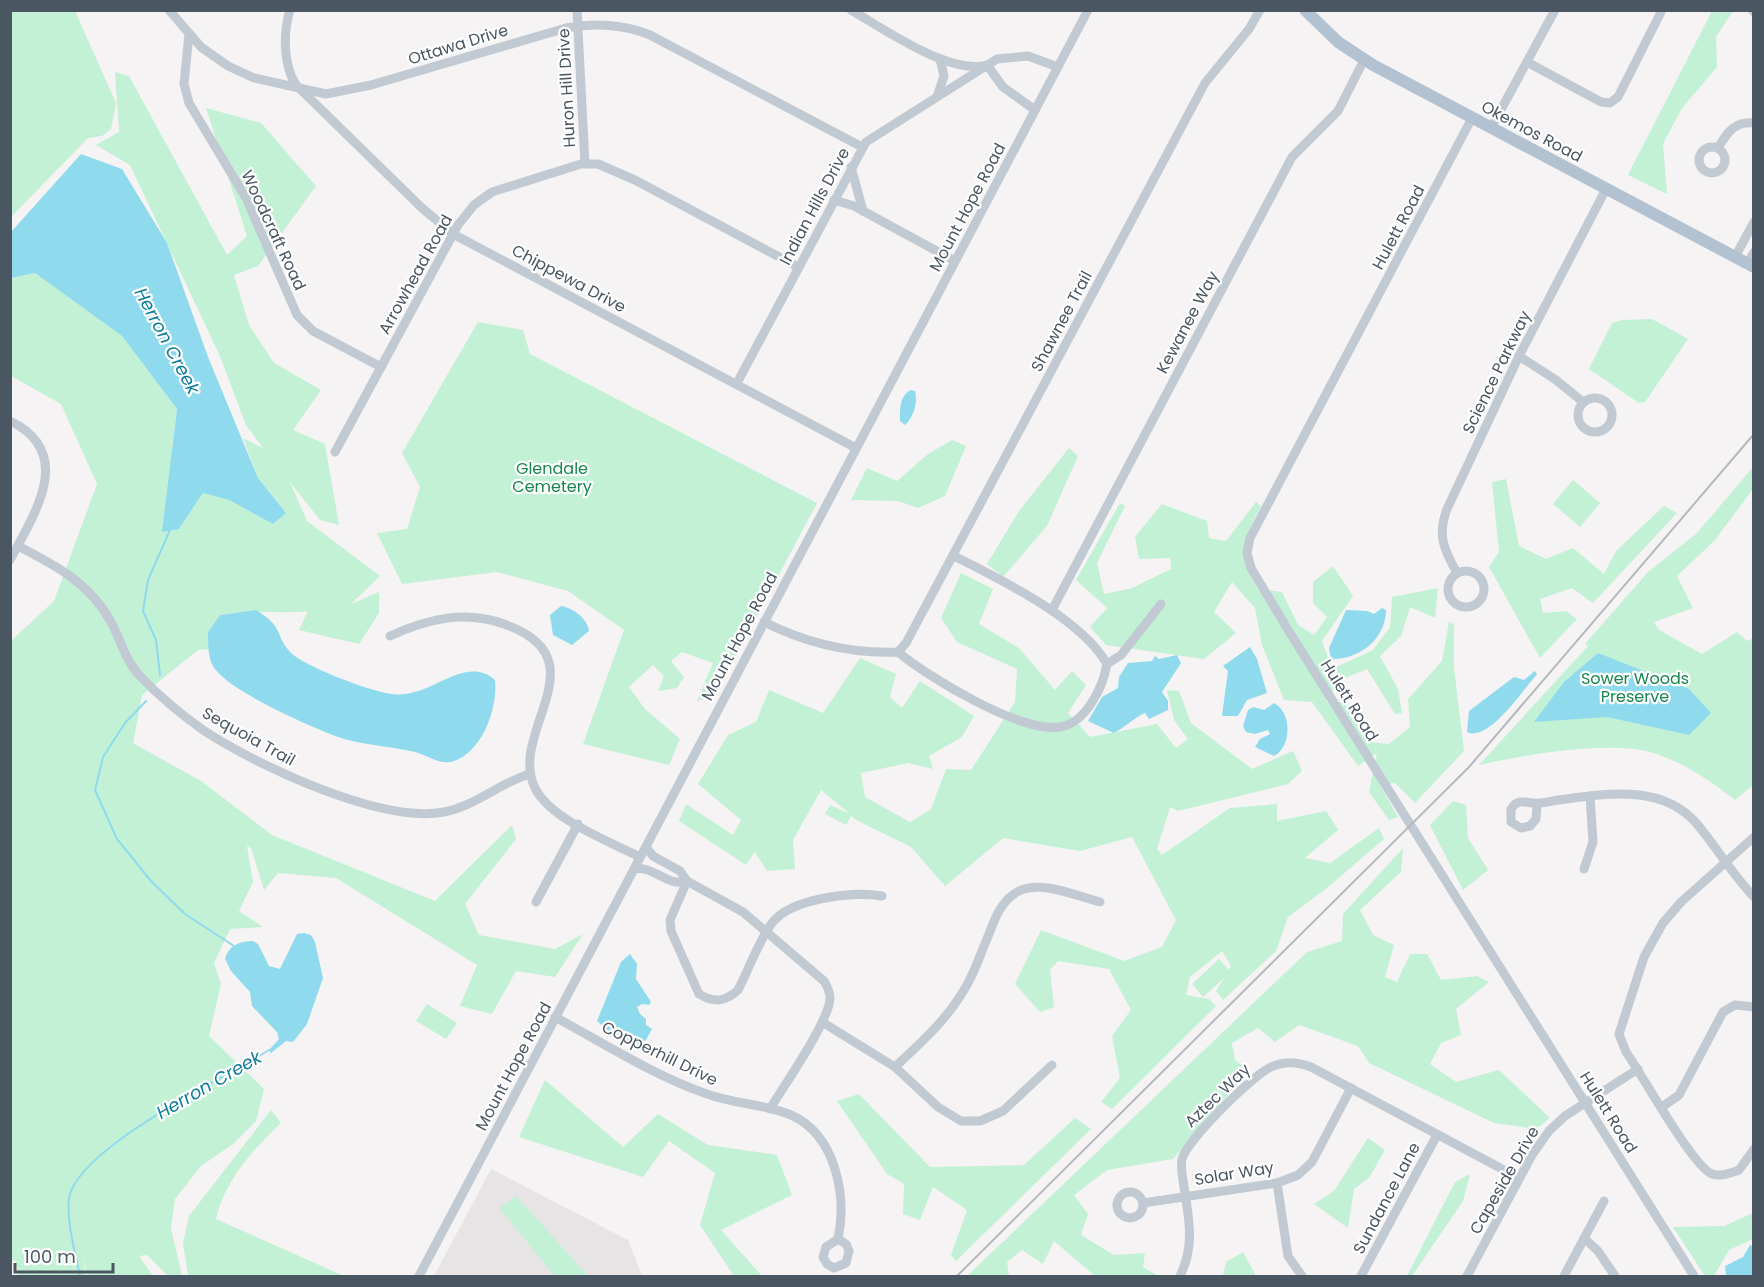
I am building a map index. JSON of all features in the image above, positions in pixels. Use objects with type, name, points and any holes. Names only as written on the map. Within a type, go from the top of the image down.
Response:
[{"type":"main road","name":"Okemos Road","points":[[1305,10],[1330,35],[1364,60],[1750,266]]},
{"type":"street","name":"Ottawa Drive","points":[[169,10],[213,57],[236,71],[300,90],[334,94],[578,26],[613,26],[650,35],[862,147]]},
{"type":"street","points":[[290,10],[285,32],[289,71],[300,90]]},
{"type":"street","name":"Huron Hill Drive","points":[[577,10],[585,164]]},
{"type":"street","points":[[851,10],[940,59],[965,68],[987,65],[1003,87],[1035,110]]},
{"type":"street","name":"Mount Hope Road","points":[[419,1276],[1088,10]]},
{"type":"street","name":"Shawnee Trail","points":[[898,652],[906,643],[954,556],[1204,83],[1249,29],[1260,10]]},
{"type":"street","points":[[1491,128],[1555,10]]},
{"type":"street","points":[[1527,62],[1601,102],[1610,103],[1618,97],[1662,10]]},
{"type":"street","name":"Woodcraft Road","points":[[189,33],[184,84],[189,103],[246,198],[297,315],[313,331],[381,367]]},
{"type":"street","name":"Indian Hills Drive","points":[[737,383],[862,147],[871,138],[1002,57],[1022,55],[1058,67]]},
{"type":"street","points":[[937,96],[944,76],[940,59]]},
{"type":"street","name":"Kewanee Way","points":[[1053,610],[1292,157],[1338,111],[1364,60]]},
{"type":"street","name":"Chippewa Drive","points":[[300,90],[422,208],[453,234],[856,448]]},
{"type":"street","points":[[326,114],[328,103],[334,94]]},
{"type":"street","name":"Hulett Road","points":[[1472,118],[1250,538],[1247,558],[1290,633],[1694,1276]]},
{"type":"street","points":[[1718,148],[1731,129],[1742,124],[1754,123]]},
{"type":"street","name":"Arrowhead Road","points":[[335,452],[453,234],[469,210],[492,192],[585,164],[598,164],[798,267]]},
{"type":"street","points":[[852,167],[863,211]]},
{"type":"street","name":"Science Parkway","points":[[1457,573],[1445,552],[1441,538],[1441,525],[1519,356],[1606,189]]},
{"type":"street","points":[[834,200],[863,211],[955,261]]},
{"type":"street","points":[[1735,257],[1754,222]]},
{"type":"street","points":[[1750,266],[1754,252]]},
{"type":"street","points":[[1519,356],[1556,380],[1583,402]]},
{"type":"street","points":[[10,422],[24,429],[38,445],[46,472],[44,494],[10,560]]},
{"type":"street","name":"Sequoia Trail","points":[[18,546],[64,570],[89,591],[108,616],[136,671],[188,718],[208,733],[306,783],[382,807],[433,814],[463,807],[502,784],[530,774]]},
{"type":"street","points":[[764,622],[801,640],[818,645],[876,653],[898,652],[921,671],[989,708],[1021,720],[1059,728],[1072,723],[1081,716],[1105,676],[1107,664],[1101,653],[1053,610],[954,556]]},
{"type":"street","points":[[1469,571],[1480,577],[1485,588],[1476,604],[1460,606],[1450,598],[1449,583],[1457,573],[1469,571]]},
{"type":"street","points":[[1107,664],[1121,655],[1161,604]]},
{"type":"street","points":[[390,636],[433,620],[465,617],[506,625],[525,634],[536,643],[548,662],[551,682],[547,703],[530,749],[530,774],[536,790],[545,803],[578,824],[640,857]]},
{"type":"street","points":[[1537,804],[1590,796],[1643,794],[1668,803],[1697,825],[1724,863],[1754,897]]},
{"type":"street","points":[[1584,869],[1593,843],[1590,796]]},
{"type":"street","points":[[536,902],[578,824]]},
{"type":"street","points":[[1754,837],[1681,902],[1663,923],[1644,957],[1619,1034],[1620,1041],[1699,1164],[1711,1173],[1720,1175],[1739,1170],[1754,1149]]},
{"type":"street","points":[[646,846],[653,856],[680,871],[687,881],[743,912],[824,981],[830,998],[822,1022],[770,1109]]},
{"type":"street","points":[[634,869],[649,869],[678,883],[687,881]]},
{"type":"street","points":[[687,881],[670,920],[681,956],[699,994],[716,1000],[729,998],[738,990],[768,931],[779,916],[800,905],[861,892],[882,896]]},
{"type":"street","points":[[895,1067],[927,1039],[950,1012],[970,981],[999,909],[1009,898],[1019,891],[1035,887],[1100,902]]},
{"type":"street","points":[[1662,1107],[1678,1095],[1723,1012],[1735,1005],[1754,1007]]},
{"type":"street","name":"Copperhill Drive","points":[[555,1017],[636,1062],[708,1095],[792,1116],[812,1130],[825,1144],[835,1169],[841,1224],[838,1239]]},
{"type":"street","points":[[822,1022],[895,1067],[949,1116],[962,1121],[980,1121],[1003,1111],[1052,1065]]},
{"type":"street","name":"Aztec Way","points":[[1180,1276],[1192,1241],[1181,1166],[1189,1145],[1264,1070],[1283,1064],[1300,1064],[1351,1088],[1519,1178]]},
{"type":"street","name":"Capeside Drive","points":[[1467,1276],[1519,1178],[1549,1131],[1586,1102],[1638,1069]]},
{"type":"street","name":"Solar Way","points":[[1143,1203],[1277,1183],[1295,1177],[1309,1167],[1351,1088]]},
{"type":"street","name":"Sundance Lane","points":[[1361,1276],[1437,1135]]},
{"type":"street","points":[[1277,1183],[1288,1256],[1302,1276]]},
{"type":"street","points":[[1566,1276],[1604,1201]]},
{"type":"street","points":[[1584,1238],[1598,1251],[1615,1276]]},
{"type":"shaded area","points":[[491,1169],[628,1240],[642,1276],[434,1276]]},
{"type":"green space","points":[[10,11],[75,11],[116,103],[111,129],[102,136],[88,138],[11,217]]},
{"type":"green space","points":[[1712,11],[1733,11],[1716,37],[1717,67],[1682,108],[1663,144],[1667,194],[1628,175]]},
{"type":"green space","points":[[115,72],[129,76],[227,255],[247,236],[206,108],[261,123],[316,186],[258,266],[234,275],[249,325],[274,363],[321,390],[293,430],[325,444],[339,525],[320,520],[290,482],[307,521],[380,576],[351,604],[379,592],[379,613],[359,644],[299,630],[308,611],[242,612],[220,615],[208,632],[209,649],[198,650],[142,695],[133,743],[201,781],[272,835],[435,901],[512,825],[516,839],[465,904],[479,935],[555,949],[583,934],[555,977],[516,971],[492,1014],[460,1006],[477,965],[336,878],[278,873],[264,890],[251,848],[247,846],[253,882],[239,911],[263,927],[230,929],[214,963],[221,984],[209,1036],[264,1089],[256,1121],[233,1144],[201,1166],[175,1199],[171,1228],[182,1276],[168,1276],[147,1255],[139,1256],[153,1276],[88,1276],[83,1259],[86,1276],[19,1276],[15,1260],[11,1261],[11,641],[54,601],[97,484],[61,404],[11,376],[10,278],[35,273],[122,336],[177,409],[172,447],[179,529],[203,493],[229,500],[273,524],[286,513],[258,478],[243,438],[263,448],[246,425],[219,354],[130,165],[96,145],[119,132]]},
{"type":"green space","points":[[1652,319],[1688,339],[1645,402],[1639,403],[1589,369],[1612,323],[1622,320]]},
{"type":"green space","name":"Glendale Cemetery","points":[[478,322],[523,330],[530,354],[817,503],[731,665],[723,662],[707,697],[697,701],[713,663],[682,652],[671,661],[684,677],[677,688],[658,691],[664,676],[653,665],[629,687],[645,709],[680,739],[669,765],[583,744],[624,630],[568,591],[497,572],[402,584],[377,533],[407,529],[420,487],[402,453]]},
{"type":"green space","points":[[952,440],[966,446],[945,496],[918,508],[898,501],[851,500],[867,468],[897,481],[928,454]]},
{"type":"green space","points":[[1069,448],[1078,456],[1047,526],[1003,577],[987,564],[1019,511]]},
{"type":"green space","name":"Sower Woods Preserve","points":[[1753,467],[1753,489],[1715,540],[1677,576],[1693,608],[1654,622],[1659,630],[1702,654],[1737,632],[1747,641],[1753,638],[1753,785],[1735,800],[1688,768],[1660,755],[1634,749],[1576,749],[1479,765],[1588,646],[1585,644],[1648,572],[1697,533]]},
{"type":"green space","points":[[1506,479],[1519,546],[1546,559],[1573,548],[1604,574],[1616,551],[1664,506],[1677,513],[1593,603],[1572,588],[1540,599],[1543,613],[1566,611],[1577,619],[1540,658],[1489,567],[1499,552],[1492,482]]},
{"type":"green space","points":[[1573,480],[1600,503],[1580,527],[1553,504]]},
{"type":"green space","points":[[1256,502],[1261,506],[1249,530],[1244,555],[1258,589],[1282,592],[1298,625],[1314,635],[1327,617],[1313,603],[1313,582],[1333,566],[1353,596],[1322,641],[1332,669],[1373,650],[1390,627],[1392,597],[1438,588],[1435,618],[1410,607],[1401,636],[1380,656],[1398,689],[1402,713],[1395,714],[1367,669],[1340,680],[1326,702],[1345,702],[1370,742],[1389,744],[1410,727],[1408,699],[1442,661],[1449,622],[1454,624],[1454,668],[1464,751],[1415,803],[1395,783],[1380,785],[1398,817],[1389,820],[1369,792],[1377,753],[1358,766],[1312,702],[1284,700],[1262,645],[1255,608],[1232,582],[1214,612],[1236,633],[1204,659],[1106,645],[1090,627],[1107,608],[1076,580],[1120,503],[1125,506],[1097,563],[1104,594],[1132,588],[1171,569],[1170,558],[1139,559],[1135,537],[1162,504],[1207,521],[1209,538],[1226,541]]},
{"type":"green space","points":[[961,573],[993,589],[979,624],[1019,648],[1055,690],[1072,671],[1086,685],[1068,713],[1090,737],[1157,724],[1176,748],[1188,739],[1174,720],[1167,690],[1179,691],[1191,723],[1252,769],[1293,751],[1302,771],[1288,784],[1178,811],[1170,807],[1157,849],[1162,855],[1230,808],[1277,804],[1277,821],[1326,811],[1338,830],[1305,858],[1330,863],[1379,828],[1384,839],[1327,888],[1288,917],[1276,951],[1223,1000],[1216,991],[1224,978],[1203,997],[1192,984],[1219,959],[1229,970],[1231,966],[1222,951],[1190,977],[1186,995],[1209,999],[1216,1006],[1112,1109],[1101,1102],[1120,1078],[1112,1036],[1131,1010],[1109,969],[1058,961],[1050,970],[1054,1007],[1040,1012],[1015,984],[1041,930],[1124,961],[1162,947],[1176,920],[1132,837],[1080,851],[1003,838],[945,886],[911,847],[851,816],[846,825],[825,814],[830,805],[850,814],[821,790],[793,840],[795,869],[767,871],[755,852],[746,865],[679,821],[686,804],[733,835],[741,820],[698,784],[728,735],[756,722],[769,690],[823,713],[860,658],[896,674],[890,697],[902,708],[920,681],[974,716],[962,737],[929,756],[933,769],[908,763],[861,773],[865,797],[910,822],[931,809],[946,769],[971,770],[1015,702],[1017,669],[957,642],[941,618]]},
{"type":"green space","points":[[1453,801],[1466,805],[1468,838],[1488,870],[1463,890],[1430,825]]},
{"type":"green space","points":[[1403,848],[1401,872],[1360,910],[1373,935],[1394,945],[1385,977],[1397,982],[1410,954],[1427,954],[1441,980],[1477,976],[1489,982],[1456,1009],[1461,1035],[1441,1043],[1430,1064],[1456,1082],[1499,1070],[1550,1118],[1536,1129],[1494,1123],[1369,1063],[1358,1046],[1299,1025],[1275,1042],[1258,1028],[1232,1043],[1235,1060],[1249,1071],[1173,1159],[1107,1170],[1074,1195],[1088,1214],[1081,1235],[1114,1255],[1145,1253],[1143,1267],[1158,1276],[1095,1276],[1054,1241],[1043,1264],[1022,1250],[1007,1262],[1009,1276],[967,1276],[1307,952],[1342,941],[1343,914]]},
{"type":"green space","points":[[427,1004],[457,1023],[446,1039],[416,1021]]},
{"type":"green space","points":[[545,1080],[623,1147],[658,1114],[708,1145],[777,1155],[792,1195],[721,1230],[762,1276],[734,1276],[700,1225],[715,1173],[669,1141],[643,1177],[519,1137]]},
{"type":"green space","points":[[859,1094],[930,1167],[1024,1165],[1075,1118],[1091,1129],[956,1261],[951,1255],[967,1210],[933,1187],[920,1220],[903,1214],[904,1184],[887,1174],[837,1101]]},
{"type":"green space","points":[[271,1110],[281,1123],[241,1166],[226,1191],[216,1219],[344,1276],[188,1276],[183,1243],[189,1216]]},
{"type":"green space","points":[[1368,1138],[1385,1150],[1369,1178],[1354,1189],[1348,1228],[1314,1204],[1334,1191]]},
{"type":"green space","points":[[1470,1174],[1463,1201],[1412,1276],[1407,1276],[1455,1182]]},
{"type":"green space","points":[[516,1196],[588,1276],[555,1276],[499,1208]]},
{"type":"green space","points":[[1753,1213],[1753,1239],[1729,1250],[1714,1276],[1705,1276],[1673,1227],[1724,1226]]},
{"type":"green space","points":[[1243,1252],[1256,1276],[1223,1276],[1226,1262]]},
{"type":"water","points":[[81,154],[122,169],[167,243],[208,357],[258,478],[286,513],[273,524],[229,500],[203,493],[179,529],[162,532],[177,409],[122,336],[35,273],[11,278],[11,232]]},
{"type":"water","points":[[911,390],[915,391],[916,404],[911,418],[905,425],[900,421],[901,404],[904,396]]},
{"type":"water","points":[[561,606],[579,614],[588,626],[589,631],[572,645],[553,635],[550,615]]},
{"type":"water","points":[[1382,608],[1386,610],[1385,620],[1376,639],[1369,646],[1351,656],[1331,659],[1329,648],[1346,610],[1367,611],[1374,614]]},
{"type":"water","points":[[256,610],[271,621],[285,645],[297,658],[338,678],[369,689],[392,694],[406,694],[420,691],[459,674],[483,673],[495,680],[495,691],[491,715],[481,738],[464,756],[454,761],[444,762],[415,752],[338,737],[269,706],[219,674],[212,664],[209,653],[208,632],[220,615]]},
{"type":"water","points":[[1250,647],[1257,659],[1267,693],[1247,700],[1238,716],[1222,716],[1228,671],[1223,666]]},
{"type":"water","points":[[1598,653],[1689,689],[1711,713],[1689,735],[1607,717],[1534,722],[1564,682]]},
{"type":"water","points":[[1177,655],[1181,663],[1162,692],[1168,701],[1168,710],[1149,719],[1145,713],[1114,733],[1088,721],[1102,697],[1118,688],[1119,677],[1128,663],[1152,661],[1155,656],[1159,659]]},
{"type":"water","points":[[1535,671],[1537,674],[1515,702],[1495,722],[1485,730],[1476,733],[1467,732],[1469,711],[1514,677],[1524,680]]},
{"type":"water","points":[[1274,703],[1284,714],[1288,730],[1284,745],[1274,756],[1255,747],[1260,739],[1270,734],[1268,730],[1255,734],[1246,732],[1243,726],[1248,710],[1253,707],[1264,710]]},
{"type":"water","points":[[297,934],[311,935],[315,942],[323,978],[307,1024],[293,1042],[286,1041],[271,1053],[269,1050],[279,1039],[277,1032],[252,1006],[250,992],[231,971],[225,959],[226,954],[235,945],[253,941],[258,944],[269,966],[280,969]]},
{"type":"water","points":[[630,954],[637,964],[636,979],[651,1002],[649,1005],[642,1004],[637,1007],[646,1019],[646,1025],[652,1029],[646,1040],[635,1046],[607,1030],[597,1021],[621,962]]},
{"type":"water","points":[[1750,1245],[1753,1246],[1753,1276],[1726,1276],[1725,1266],[1743,1257]]},
{"type":"waterway","name":"Herron Creek","points":[[160,675],[156,640],[143,611],[148,580],[170,530]]},
{"type":"waterway","name":"Herron Creek","points":[[146,701],[125,723],[103,757],[95,790],[117,839],[151,881],[185,914],[234,946]]},
{"type":"waterway","name":"Herron Creek","points":[[80,1276],[68,1209],[71,1191],[84,1172],[104,1152],[130,1132],[269,1050]]},
{"type":"railway","points":[[957,1276],[1469,767],[1754,434]]}]
